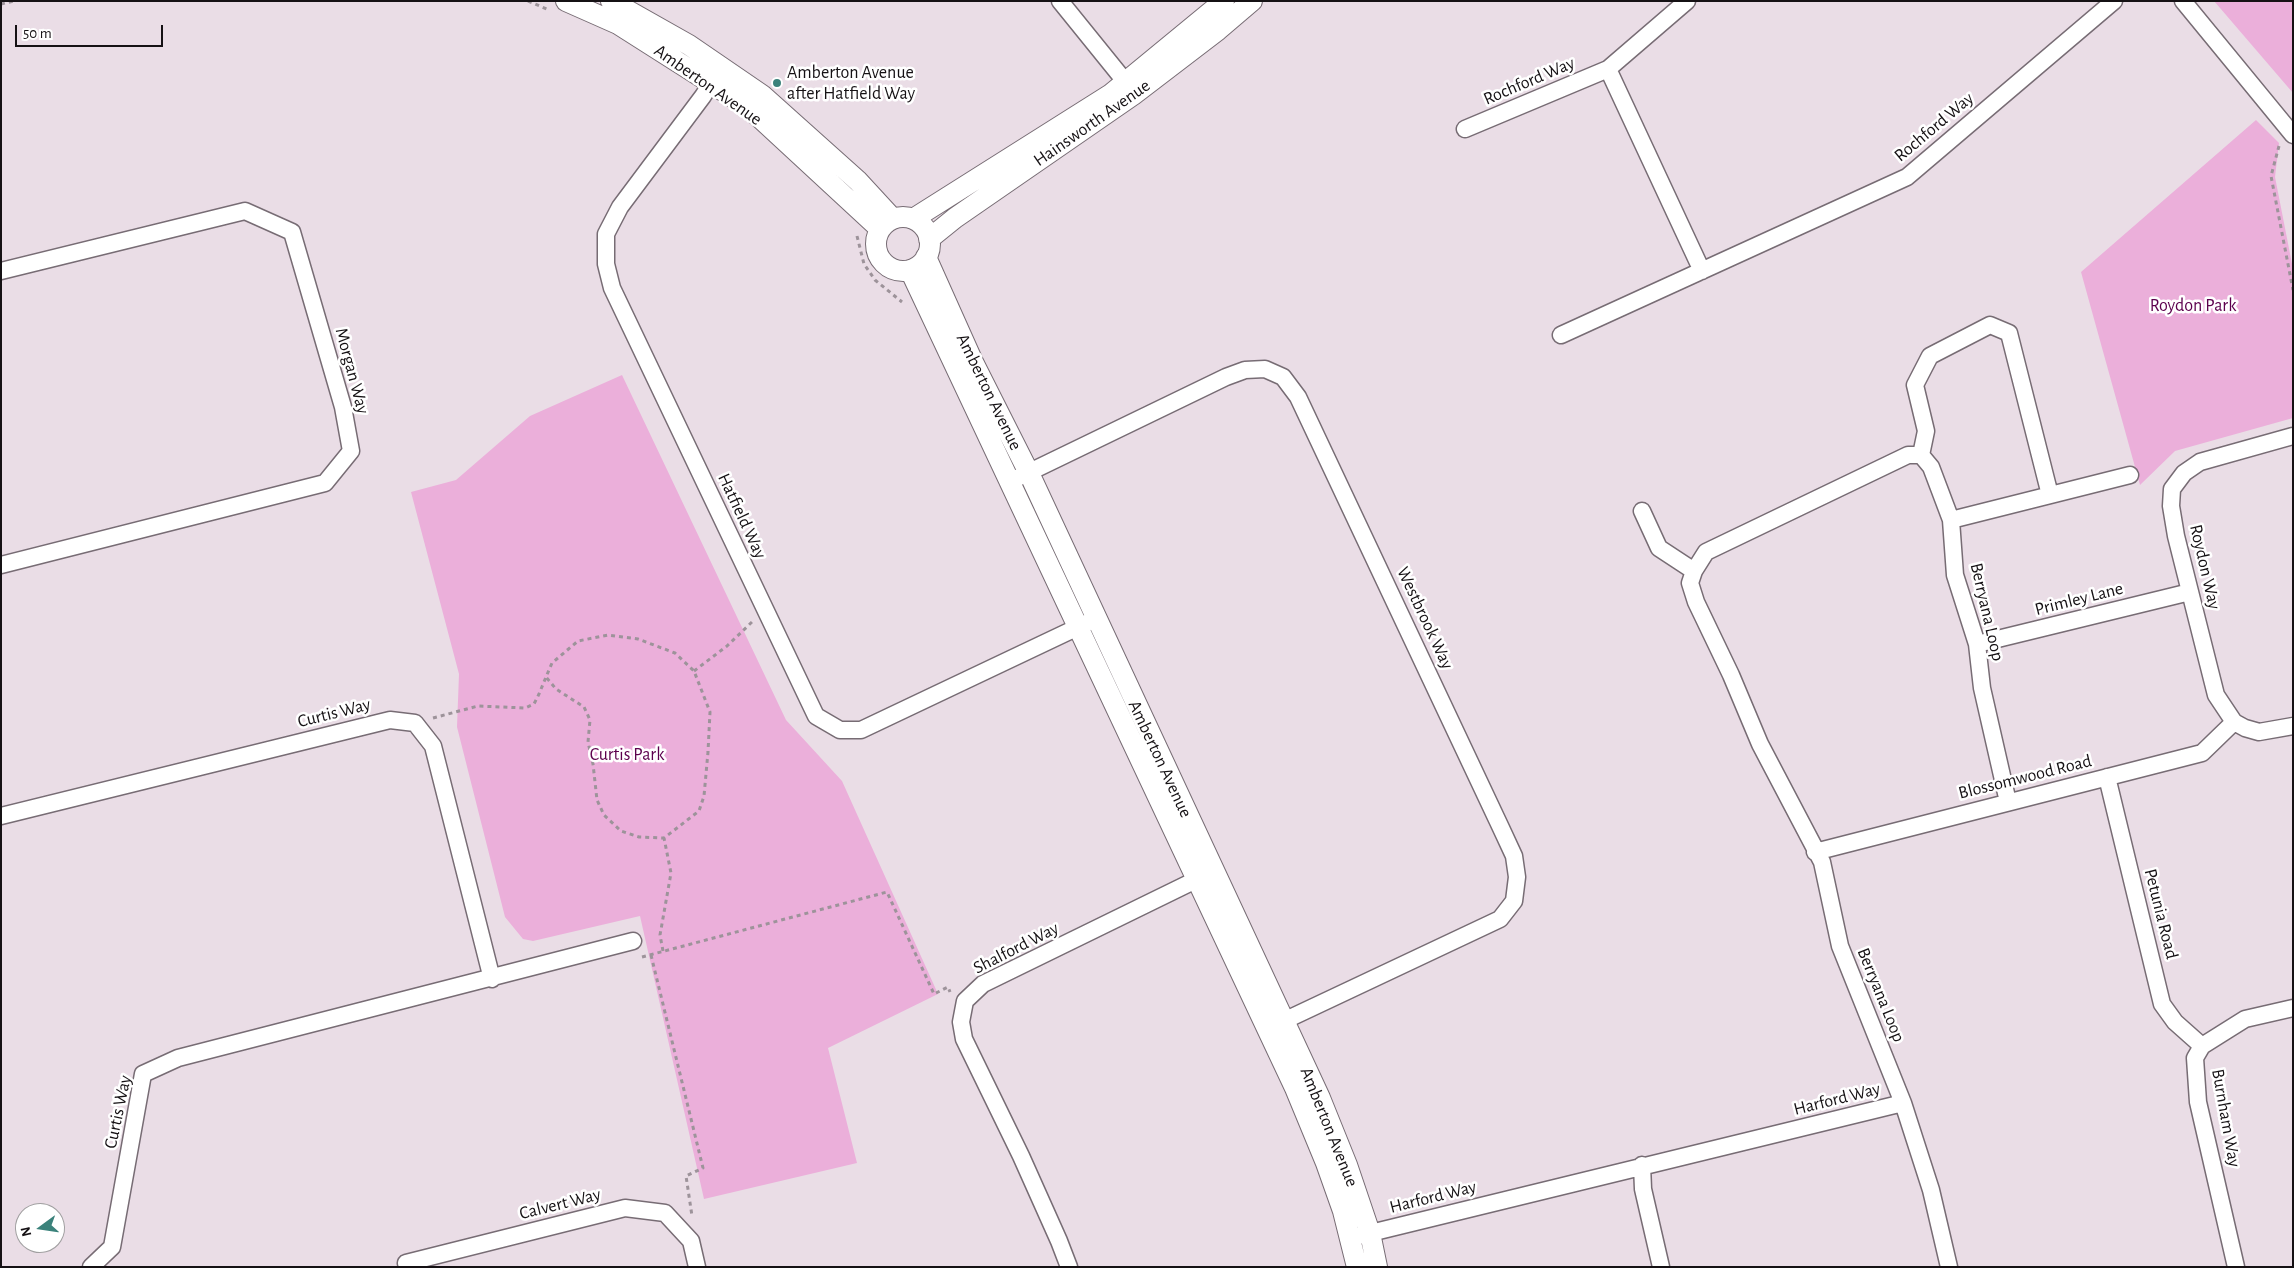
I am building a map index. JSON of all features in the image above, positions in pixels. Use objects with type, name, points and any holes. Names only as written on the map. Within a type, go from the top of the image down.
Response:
[{"type":"street","name":"Amberton Avenue","points":[[611,1],[689,45],[762,95],[858,181],[895,222]]},
{"type":"street","points":[[1060,1],[1131,88]]},
{"type":"street","name":"Hainsworth Avenue","points":[[895,222],[1110,94],[1131,88],[1224,1]]},
{"type":"street","name":"Hainsworth Avenue","points":[[928,248],[955,218],[1131,88],[1218,30],[1252,1]]},
{"type":"street","name":"Rochford Way","points":[[1465,129],[1608,69],[1687,1]]},
{"type":"street","name":"Rochford Way","points":[[1561,335],[1907,177],[2114,1]]},
{"type":"street","points":[[2183,1],[2289,130]]},
{"type":"street","name":"Amberton Avenue","points":[[560,7],[618,24],[747,106],[895,222]]},
{"type":"street","name":"Hatfield Way","points":[[722,66],[620,208],[606,234],[606,264],[612,288],[816,716],[840,730],[861,730],[1087,623]]},
{"type":"street","points":[[1608,69],[1702,271]]},
{"type":"street","name":"Morgan Way","points":[[1,271],[245,211],[292,232],[343,407],[352,451],[325,483],[1,565]]},
{"type":"street","points":[[895,222],[926,231],[928,248],[917,268],[894,270],[881,260],[876,245],[895,222]]},
{"type":"street","name":"Amberton Avenue","points":[[928,248],[1020,477],[1087,623],[1276,1025],[1334,1132],[1370,1233],[1377,1267]]},
{"type":"street","name":"Amberton Avenue","points":[[910,270],[1020,477]]},
{"type":"street","points":[[1642,511],[1659,548],[1694,571],[1706,552],[1908,455],[1922,455],[1926,431],[1915,385],[1930,356],[1990,325],[2009,333],[2050,495]]},
{"type":"street","name":"Westbrook Way","points":[[1020,477],[1226,377],[1245,370],[1265,370],[1283,377],[1298,397],[1493,810],[1514,856],[1517,877],[1514,901],[1500,919],[1276,1025]]},
{"type":"street","name":"Roydon Way","points":[[2234,722],[2216,694],[2190,592],[2171,506],[2172,489],[2184,473],[2200,462],[2293,436]]},
{"type":"street","name":"Berryana Loop","points":[[1922,455],[1932,467],[1951,520],[1955,575],[1977,644],[1982,688],[2008,802]]},
{"type":"street","points":[[1951,520],[2130,475]]},
{"type":"street","name":"Berryana Loop","points":[[1694,571],[1690,582],[1696,602],[1731,675],[1760,744],[1815,852],[1822,862],[1840,946],[1903,1103]]},
{"type":"street","name":"Primley Lane","points":[[1977,644],[2190,592]]},
{"type":"street","name":"Curtis Way","points":[[1,816],[390,720],[415,723],[419,728]]},
{"type":"street","points":[[2234,722],[2259,732],[2293,726]]},
{"type":"street","name":"Blossomwood Road","points":[[1815,852],[2202,753],[2234,722]]},
{"type":"street","points":[[419,728],[433,746],[492,978]]},
{"type":"street","name":"Petunia Road","points":[[2107,777],[2162,1004],[2175,1022],[2202,1046]]},
{"type":"street","name":"Shalford Way","points":[[965,1001],[983,984],[1205,875]]},
{"type":"street","name":"Curtis Way","points":[[90,1267],[95,1265],[112,1247],[143,1074],[178,1058],[633,941]]},
{"type":"street","points":[[965,1001],[961,1022],[964,1039],[1022,1156],[1060,1241],[1069,1267]]},
{"type":"street","name":"Burnham Way","points":[[2236,1267],[2198,1102],[2195,1058],[2202,1046],[2245,1019],[2293,1008]]},
{"type":"street","name":"Amberton Avenue","points":[[1276,1025],[1326,1163],[1350,1238],[1357,1267]]},
{"type":"street","name":"Harford Way","points":[[1350,1238],[1903,1103],[1932,1190],[1950,1267]]},
{"type":"street","points":[[1642,1166],[1643,1189],[1661,1267]]},
{"type":"street","name":"Calvert Way","points":[[407,1267],[406,1262],[625,1208],[665,1213],[691,1241],[697,1267]]},
{"type":"path","points":[[1,4],[14,1]]},
{"type":"path","points":[[528,1],[560,7]]},
{"type":"path","points":[[2289,130],[2271,176],[2293,290]]},
{"type":"path","points":[[854,232],[859,240],[864,264],[875,280],[902,301],[907,309]]},
{"type":"path","points":[[694,670],[726,646],[765,611]]},
{"type":"path","points":[[419,728],[435,716],[468,707],[525,708],[534,704],[552,663],[578,641],[608,635],[638,639],[675,652],[694,670],[710,712],[704,796],[699,811],[664,838],[639,837],[621,831],[604,814],[597,800],[593,764],[588,742],[590,720],[584,707],[556,689],[546,677]]},
{"type":"path","points":[[662,952],[660,934],[670,873],[664,838]]},
{"type":"path","points":[[633,941],[638,958],[886,892],[934,994],[948,987],[953,996],[965,1001]]},
{"type":"path","points":[[650,955],[703,1168],[686,1176],[692,1223],[685,1235]]},
{"type":"green space","points":[[2214,1],[2293,1],[2293,93]]},
{"type":"green space","name":"Roydon Park","points":[[2256,120],[2279,143],[2275,177],[2293,269],[2293,418],[2175,451],[2140,485],[2081,272]]},
{"type":"green space","name":"Curtis Park","points":[[622,375],[786,720],[842,781],[938,994],[828,1048],[857,1163],[704,1199],[640,916],[533,941],[523,939],[505,917],[457,727],[459,674],[411,492],[456,480],[530,416]]},
{"type":"place","name":"Amberton Avenue after Hatfield Way","points":[[777,83]]}]
